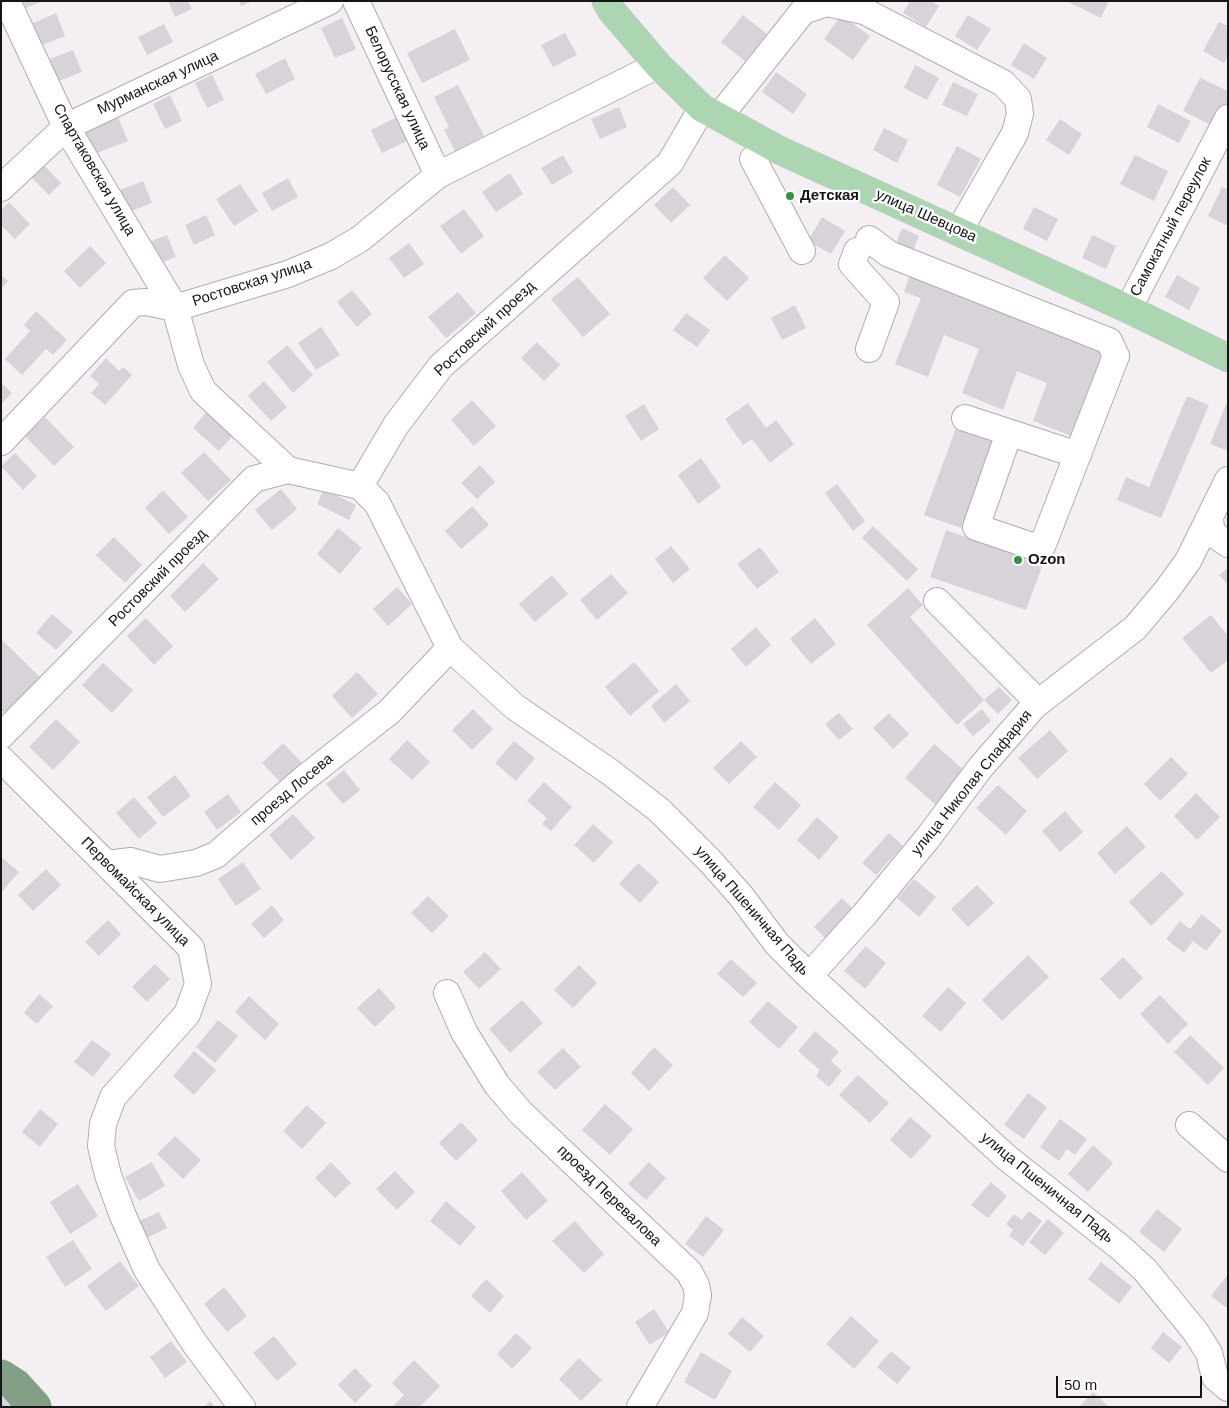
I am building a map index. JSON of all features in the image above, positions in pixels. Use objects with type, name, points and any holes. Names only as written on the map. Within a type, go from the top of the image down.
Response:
[{"type":"main road","name":"улица Шевцова","points":[[611,4],[658,65],[710,112],[779,150],[1128,309],[1228,358]]},
{"type":"street","name":"Спартаковская улица","points":[[7,1],[66,127],[175,308],[190,365],[203,391],[288,470]]},
{"type":"street","name":"Мурманская улица","points":[[1,188],[66,127],[330,1]]},
{"type":"street","name":"Белорусская улица","points":[[356,1],[438,175]]},
{"type":"street","name":"Ростовский проезд","points":[[1,736],[254,479],[288,470],[360,486],[396,425],[441,366],[670,162],[710,112],[802,11],[826,3],[864,11],[1003,84],[1018,99],[1020,114],[1015,133],[959,231]]},
{"type":"street","name":"Ростовская улица","points":[[1,442],[133,304],[146,302],[175,308],[288,274],[331,256],[360,238],[438,175],[658,65]]},
{"type":"street","name":"Самокатный переулок","points":[[1128,309],[1228,118]]},
{"type":"street","points":[[753,159],[802,251]]},
{"type":"street","points":[[869,349],[886,302],[852,264],[863,245],[1109,341],[1116,356],[1041,549],[976,527],[1009,433]]},
{"type":"street","points":[[965,418],[1078,455]]},
{"type":"street","name":"улица Николая Спафария","points":[[809,976],[864,915],[927,839],[980,768],[1038,702],[1135,628],[1188,561],[1210,520],[1228,480]]},
{"type":"street","name":"улица Пшеничная Падь","points":[[360,486],[377,503],[450,648],[515,706],[610,772],[659,810],[711,862],[741,896],[777,944],[809,976],[1006,1157],[1121,1248],[1145,1270],[1196,1331],[1209,1353],[1215,1376],[1228,1388]]},
{"type":"street","points":[[1210,520],[1212,533],[1228,544]]},
{"type":"street","points":[[937,601],[1038,702]]},
{"type":"street","name":"проезд Лосева","points":[[107,864],[131,861],[160,869],[196,863],[216,855],[306,777],[389,712],[450,648]]},
{"type":"street","name":"Первомайская улица","points":[[1,759],[191,948],[198,984],[187,1014],[113,1097],[102,1124],[101,1146],[108,1175],[122,1216],[147,1270],[195,1344],[242,1407]]},
{"type":"street","name":"проезд Перевалова","points":[[447,993],[464,1032],[497,1085],[521,1113],[688,1272],[696,1285],[698,1295],[696,1313],[640,1407]]},
{"type":"street","points":[[1189,1125],[1228,1160]]},
{"type":"building","points":[[23,1],[43,1],[26,8]]},
{"type":"building","points":[[168,1],[188,1],[192,9],[175,17]]},
{"type":"building","points":[[239,1],[253,1],[241,6]]},
{"type":"building","points":[[910,1],[931,1],[939,6],[926,27],[903,13]]},
{"type":"building","points":[[1066,1],[1109,1],[1101,18]]},
{"type":"building","points":[[56,13],[65,36],[42,45],[33,23]]},
{"type":"building","points":[[743,15],[767,34],[745,61],[721,42]]},
{"type":"building","points":[[841,15],[870,36],[853,60],[824,39]]},
{"type":"building","points":[[968,15],[991,29],[977,50],[955,36]]},
{"type":"building","points":[[342,18],[356,49],[335,58],[321,28]]},
{"type":"building","points":[[1219,22],[1228,26],[1228,56],[1224,63],[1203,51]]},
{"type":"building","points":[[164,24],[173,42],[147,55],[138,37]]},
{"type":"building","points":[[455,29],[470,60],[422,83],[407,53]]},
{"type":"building","points":[[565,33],[577,55],[553,67],[541,45]]},
{"type":"building","points":[[1024,43],[1047,58],[1034,79],[1011,65]]},
{"type":"building","points":[[73,50],[82,72],[59,81],[50,59]]},
{"type":"building","points":[[285,58],[295,79],[266,94],[255,74]]},
{"type":"building","points":[[915,65],[939,78],[927,100],[904,88]]},
{"type":"building","points":[[776,72],[807,94],[793,114],[762,92]]},
{"type":"building","points":[[212,75],[224,100],[207,108],[195,83]]},
{"type":"building","points":[[1200,78],[1228,91],[1228,101],[1215,127],[1183,111]]},
{"type":"building","points":[[953,82],[978,94],[967,116],[942,105]]},
{"type":"building","points":[[458,85],[484,136],[455,151],[444,130],[449,127],[434,97]]},
{"type":"building","points":[[170,95],[182,121],[165,129],[153,104]]},
{"type":"building","points":[[1158,104],[1191,121],[1179,143],[1147,127]]},
{"type":"building","points":[[619,107],[627,127],[600,139],[591,119]]},
{"type":"building","points":[[118,117],[128,141],[92,155],[83,130]]},
{"type":"building","points":[[397,117],[409,140],[382,153],[371,130]]},
{"type":"building","points":[[1060,119],[1082,134],[1069,155],[1046,140]]},
{"type":"building","points":[[884,128],[908,140],[897,163],[873,150]]},
{"type":"building","points":[[957,146],[981,159],[960,197],[937,185]]},
{"type":"building","points":[[563,155],[573,172],[552,185],[541,168]]},
{"type":"building","points":[[1135,155],[1168,171],[1154,201],[1120,184]]},
{"type":"building","points":[[44,165],[61,183],[49,195],[31,177]]},
{"type":"building","points":[[510,173],[523,194],[496,212],[482,192]]},
{"type":"building","points":[[288,178],[298,197],[272,211],[262,193]]},
{"type":"building","points":[[143,181],[152,203],[129,212],[120,190]]},
{"type":"building","points":[[240,184],[258,211],[234,226],[216,199]]},
{"type":"building","points":[[673,187],[690,205],[671,223],[654,205]]},
{"type":"building","points":[[1222,187],[1228,190],[1228,226],[1208,216]]},
{"type":"building","points":[[9,202],[30,224],[15,239],[1,225],[1,210]]},
{"type":"building","points":[[1034,207],[1058,219],[1047,241],[1023,229]]},
{"type":"building","points":[[464,209],[484,236],[461,254],[440,226]]},
{"type":"building","points":[[206,215],[215,235],[194,245],[185,225]]},
{"type":"building","points":[[822,217],[845,231],[831,254],[808,241]]},
{"type":"building","points":[[902,228],[919,236],[912,253],[895,246]]},
{"type":"building","points":[[167,235],[176,257],[153,266],[144,244]]},
{"type":"building","points":[[1092,235],[1116,246],[1106,269],[1082,258]]},
{"type":"building","points":[[409,243],[424,264],[404,278],[389,258]]},
{"type":"building","points":[[90,246],[106,263],[80,288],[64,271]]},
{"type":"building","points":[[725,255],[749,278],[727,301],[703,278]]},
{"type":"building","points":[[911,272],[1108,350],[1074,437],[1033,421],[1047,383],[1017,371],[1003,410],[962,393],[979,349],[944,335],[928,377],[895,364],[921,298],[904,292]]},
{"type":"building","points":[[1,275],[8,281],[1,289]]},
{"type":"building","points":[[1177,275],[1200,288],[1189,310],[1165,297]]},
{"type":"building","points":[[578,277],[610,314],[583,337],[551,299]]},
{"type":"building","points":[[352,290],[372,314],[357,327],[337,302]]},
{"type":"building","points":[[458,292],[476,313],[446,338],[428,317]]},
{"type":"building","points":[[795,305],[806,328],[782,340],[771,318]]},
{"type":"building","points":[[36,311],[67,340],[53,355],[46,349],[22,375],[5,359],[30,331],[24,325]]},
{"type":"building","points":[[686,313],[710,330],[697,347],[673,330]]},
{"type":"building","points":[[321,327],[340,355],[316,370],[298,343]]},
{"type":"building","points":[[537,342],[560,365],[544,381],[521,358]]},
{"type":"building","points":[[287,345],[313,375],[293,393],[267,362]]},
{"type":"building","points":[[106,358],[119,371],[123,367],[132,375],[105,405],[91,393],[99,384],[90,376]]},
{"type":"building","points":[[264,381],[287,407],[271,421],[248,396]]},
{"type":"building","points":[[1,383],[12,393],[1,404]]},
{"type":"building","points":[[1187,396],[1209,405],[1161,518],[1117,500],[1126,477],[1149,487]]},
{"type":"building","points":[[1228,399],[1228,451],[1210,444]]},
{"type":"building","points":[[472,400],[496,426],[474,446],[451,420]]},
{"type":"building","points":[[748,403],[766,428],[776,420],[794,444],[770,463],[752,439],[743,445],[725,419]]},
{"type":"building","points":[[644,404],[659,429],[641,441],[625,416]]},
{"type":"building","points":[[209,409],[235,433],[219,451],[193,428]]},
{"type":"building","points":[[45,417],[74,447],[54,466],[25,436]]},
{"type":"building","points":[[956,428],[992,441],[961,528],[924,515]]},
{"type":"building","points":[[204,452],[231,480],[208,501],[181,473]]},
{"type":"building","points":[[15,453],[37,476],[23,490],[1,466]]},
{"type":"building","points":[[701,458],[721,487],[698,504],[678,475]]},
{"type":"building","points":[[480,465],[495,482],[477,499],[461,483]]},
{"type":"building","points":[[837,484],[865,521],[853,531],[825,493]]},
{"type":"building","points":[[281,489],[297,509],[272,530],[255,510]]},
{"type":"building","points":[[324,489],[356,505],[349,520],[317,504]]},
{"type":"building","points":[[163,490],[188,517],[169,534],[145,508]]},
{"type":"building","points":[[472,506],[489,525],[461,549],[445,531]]},
{"type":"building","points":[[873,526],[918,569],[907,581],[862,538]]},
{"type":"building","points":[[338,528],[362,548],[340,574],[317,554]]},
{"type":"building","points":[[946,530],[1043,564],[1026,610],[930,577]]},
{"type":"building","points":[[114,537],[142,565],[125,583],[96,555]]},
{"type":"building","points":[[671,546],[690,569],[673,583],[655,559]]},
{"type":"building","points":[[760,547],[779,572],[757,589],[737,564]]},
{"type":"building","points":[[203,563],[219,579],[185,612],[170,596]]},
{"type":"building","points":[[1228,568],[1228,585],[1219,575]]},
{"type":"building","points":[[611,574],[628,593],[597,620],[580,600]]},
{"type":"building","points":[[552,575],[568,594],[535,622],[519,604]]},
{"type":"building","points":[[397,587],[412,604],[388,626],[373,609]]},
{"type":"building","points":[[908,588],[923,605],[910,617],[984,700],[957,725],[867,625]]},
{"type":"building","points":[[52,614],[73,632],[56,650],[36,633]]},
{"type":"building","points":[[1211,615],[1228,636],[1228,660],[1211,673],[1182,638]]},
{"type":"building","points":[[146,618],[173,646],[154,665],[127,636]]},
{"type":"building","points":[[815,618],[836,644],[811,664],[790,639]]},
{"type":"building","points":[[756,627],[771,645],[746,667],[731,649]]},
{"type":"building","points":[[1,639],[42,679],[6,715],[1,710]]},
{"type":"building","points":[[634,662],[659,691],[630,716],[605,687]]},
{"type":"building","points":[[103,663],[133,690],[112,713],[82,685]]},
{"type":"building","points":[[357,672],[378,694],[352,718],[332,696]]},
{"type":"building","points":[[676,684],[690,701],[664,723],[651,706]]},
{"type":"building","points":[[999,687],[1012,700],[998,714],[984,700]]},
{"type":"building","points":[[473,709],[493,729],[472,750],[452,730]]},
{"type":"building","points":[[982,709],[991,721],[973,736],[963,724]]},
{"type":"building","points":[[839,713],[853,729],[839,740],[825,724]]},
{"type":"building","points":[[889,713],[909,734],[893,749],[873,728]]},
{"type":"building","points":[[56,719],[80,742],[53,770],[29,747]]},
{"type":"building","points":[[1050,730],[1068,751],[1037,779],[1018,758]]},
{"type":"building","points":[[407,740],[430,762],[412,780],[389,759]]},
{"type":"building","points":[[514,741],[535,758],[516,781],[495,763]]},
{"type":"building","points":[[741,741],[757,757],[729,784],[713,768]]},
{"type":"building","points":[[283,743],[304,765],[283,785],[262,763]]},
{"type":"building","points":[[934,744],[965,771],[936,805],[905,778]]},
{"type":"building","points":[[1171,757],[1188,774],[1160,801],[1144,784]]},
{"type":"building","points":[[344,770],[360,790],[343,804],[326,784]]},
{"type":"building","points":[[175,775],[191,796],[163,817],[147,797]]},
{"type":"building","points":[[544,782],[572,807],[551,831],[542,824],[547,818],[527,801]]},
{"type":"building","points":[[775,782],[801,805],[779,830],[753,807]]},
{"type":"building","points":[[998,785],[1027,811],[1006,835],[976,808]]},
{"type":"building","points":[[1196,793],[1220,817],[1197,840],[1174,816]]},
{"type":"building","points":[[228,794],[241,812],[217,830],[204,812]]},
{"type":"building","points":[[134,797],[157,823],[139,839],[116,813]]},
{"type":"building","points":[[1065,811],[1083,832],[1060,852],[1042,831]]},
{"type":"building","points":[[293,814],[315,838],[291,860],[269,835]]},
{"type":"building","points":[[817,817],[839,837],[819,860],[797,840]]},
{"type":"building","points":[[593,824],[613,842],[594,863],[574,845]]},
{"type":"building","points":[[1127,826],[1146,847],[1115,874],[1097,853]]},
{"type":"building","points":[[889,833],[903,846],[876,875],[862,863]]},
{"type":"building","points":[[1,857],[19,872],[1,893]]},
{"type":"building","points":[[243,862],[261,889],[236,906],[218,879]]},
{"type":"building","points":[[638,863],[659,882],[640,903],[619,884]]},
{"type":"building","points":[[46,869],[61,885],[33,911],[18,895]]},
{"type":"building","points":[[1162,871],[1184,894],[1151,926],[1129,902]]},
{"type":"building","points":[[914,879],[936,897],[919,917],[897,898]]},
{"type":"building","points":[[977,885],[994,903],[968,927],[951,909]]},
{"type":"building","points":[[428,896],[449,916],[432,933],[411,913]]},
{"type":"building","points":[[842,898],[855,911],[827,940],[814,927]]},
{"type":"building","points":[[272,905],[284,920],[264,938],[251,924]]},
{"type":"building","points":[[1202,914],[1222,931],[1206,951],[1193,941],[1184,953],[1166,939],[1180,921],[1190,929]]},
{"type":"building","points":[[108,920],[121,934],[99,956],[85,942]]},
{"type":"building","points":[[866,946],[886,963],[865,989],[844,971]]},
{"type":"building","points":[[485,952],[501,969],[479,989],[463,972]]},
{"type":"building","points":[[1028,955],[1049,977],[1002,1021],[982,1000]]},
{"type":"building","points":[[1123,957],[1143,978],[1120,1000],[1100,979]]},
{"type":"building","points":[[731,959],[757,983],[743,997],[717,974]]},
{"type":"building","points":[[155,964],[170,979],[147,1002],[132,987]]},
{"type":"building","points":[[579,965],[597,983],[573,1008],[554,990]]},
{"type":"building","points":[[948,987],[966,1003],[941,1032],[922,1016]]},
{"type":"building","points":[[379,988],[396,1007],[375,1027],[357,1008]]},
{"type":"building","points":[[39,994],[53,1006],[37,1024],[24,1013]]},
{"type":"building","points":[[1160,995],[1188,1024],[1168,1044],[1140,1014]]},
{"type":"building","points":[[249,996],[279,1024],[265,1040],[235,1012]]},
{"type":"building","points":[[522,1000],[543,1023],[510,1053],[489,1029]]},
{"type":"building","points":[[768,1001],[798,1027],[779,1049],[749,1022]]},
{"type":"building","points":[[218,1020],[238,1036],[215,1063],[196,1047]]},
{"type":"building","points":[[815,1031],[839,1052],[831,1061],[842,1071],[829,1087],[816,1076],[820,1070],[798,1051]]},
{"type":"building","points":[[1190,1035],[1224,1068],[1208,1085],[1174,1052]]},
{"type":"building","points":[[92,1040],[111,1054],[93,1077],[74,1062]]},
{"type":"building","points":[[654,1047],[673,1065],[649,1091],[631,1073]]},
{"type":"building","points":[[563,1048],[581,1067],[555,1090],[537,1072]]},
{"type":"building","points":[[194,1051],[216,1070],[194,1095],[173,1076]]},
{"type":"building","points":[[858,1075],[889,1103],[870,1123],[839,1095]]},
{"type":"building","points":[[1028,1093],[1047,1107],[1024,1139],[1004,1125]]},
{"type":"building","points":[[605,1104],[633,1129],[610,1155],[582,1130]]},
{"type":"building","points":[[307,1105],[326,1123],[302,1149],[283,1131]]},
{"type":"building","points":[[40,1109],[58,1124],[40,1147],[22,1132]]},
{"type":"building","points":[[910,1117],[932,1136],[911,1159],[890,1140]]},
{"type":"building","points":[[1060,1119],[1087,1139],[1075,1155],[1067,1149],[1059,1161],[1040,1147]]},
{"type":"building","points":[[461,1122],[478,1140],[456,1161],[439,1143]]},
{"type":"building","points":[[175,1136],[201,1160],[183,1179],[157,1154]]},
{"type":"building","points":[[1093,1145],[1113,1163],[1088,1192],[1068,1174]]},
{"type":"building","points":[[152,1162],[165,1186],[139,1201],[125,1177]]},
{"type":"building","points":[[331,1162],[351,1183],[335,1198],[315,1178]]},
{"type":"building","points":[[649,1162],[666,1178],[646,1200],[628,1184]]},
{"type":"building","points":[[395,1171],[415,1192],[397,1210],[376,1189]]},
{"type":"building","points":[[522,1172],[548,1201],[526,1220],[501,1191]]},
{"type":"building","points":[[991,1182],[1007,1196],[988,1218],[971,1205]]},
{"type":"building","points":[[78,1184],[98,1216],[70,1234],[50,1202]]},
{"type":"building","points":[[446,1201],[476,1227],[460,1246],[430,1221]]},
{"type":"building","points":[[1157,1209],[1182,1229],[1164,1252],[1139,1232]]},
{"type":"building","points":[[1029,1211],[1042,1221],[1023,1246],[1009,1236],[1013,1230],[1006,1224],[1014,1214],[1022,1220]]},
{"type":"building","points":[[159,1212],[167,1228],[145,1239],[137,1222]]},
{"type":"building","points":[[706,1216],[724,1230],[703,1257],[685,1244]]},
{"type":"building","points":[[1048,1219],[1064,1233],[1045,1255],[1029,1242]]},
{"type":"building","points":[[575,1221],[604,1254],[584,1273],[552,1241]]},
{"type":"building","points":[[73,1240],[92,1269],[65,1287],[46,1257]]},
{"type":"building","points":[[120,1261],[139,1286],[106,1311],[87,1286]]},
{"type":"building","points":[[1101,1262],[1132,1287],[1119,1304],[1088,1279]]},
{"type":"building","points":[[1228,1274],[1228,1309],[1211,1296]]},
{"type":"building","points":[[486,1279],[504,1296],[490,1313],[471,1296]]},
{"type":"building","points":[[224,1287],[247,1316],[227,1332],[204,1304]]},
{"type":"building","points":[[654,1309],[669,1332],[650,1345],[635,1322]]},
{"type":"building","points":[[851,1316],[879,1341],[854,1369],[826,1344]]},
{"type":"building","points":[[742,1317],[764,1336],[750,1352],[728,1334]]},
{"type":"building","points":[[1163,1332],[1182,1347],[1169,1363],[1151,1348]]},
{"type":"building","points":[[516,1333],[532,1348],[512,1369],[497,1354]]},
{"type":"building","points":[[274,1336],[297,1364],[277,1381],[253,1353]]},
{"type":"building","points":[[171,1341],[187,1362],[165,1378],[150,1357]]},
{"type":"building","points":[[891,1351],[911,1368],[897,1384],[877,1367]]},
{"type":"building","points":[[701,1352],[732,1371],[715,1400],[684,1382]]},
{"type":"building","points":[[579,1358],[602,1380],[581,1401],[559,1379]]},
{"type":"building","points":[[414,1360],[440,1386],[420,1407],[392,1407],[404,1395],[392,1383]]},
{"type":"building","points":[[355,1368],[372,1386],[355,1403],[338,1385]]},
{"type":"building","points":[[1093,1392],[1109,1407],[1079,1407]]},
{"type":"building","points":[[1,1394],[12,1407],[1,1407]]},
{"type":"building","points":[[210,1401],[215,1407],[204,1407]]},
{"type":"waterway","points":[[1,1377],[15,1386],[34,1407]]},
{"type":"place","name":"Детская","points":[[790,196]]},
{"type":"place","name":"Ozon","points":[[1018,560]]}]
